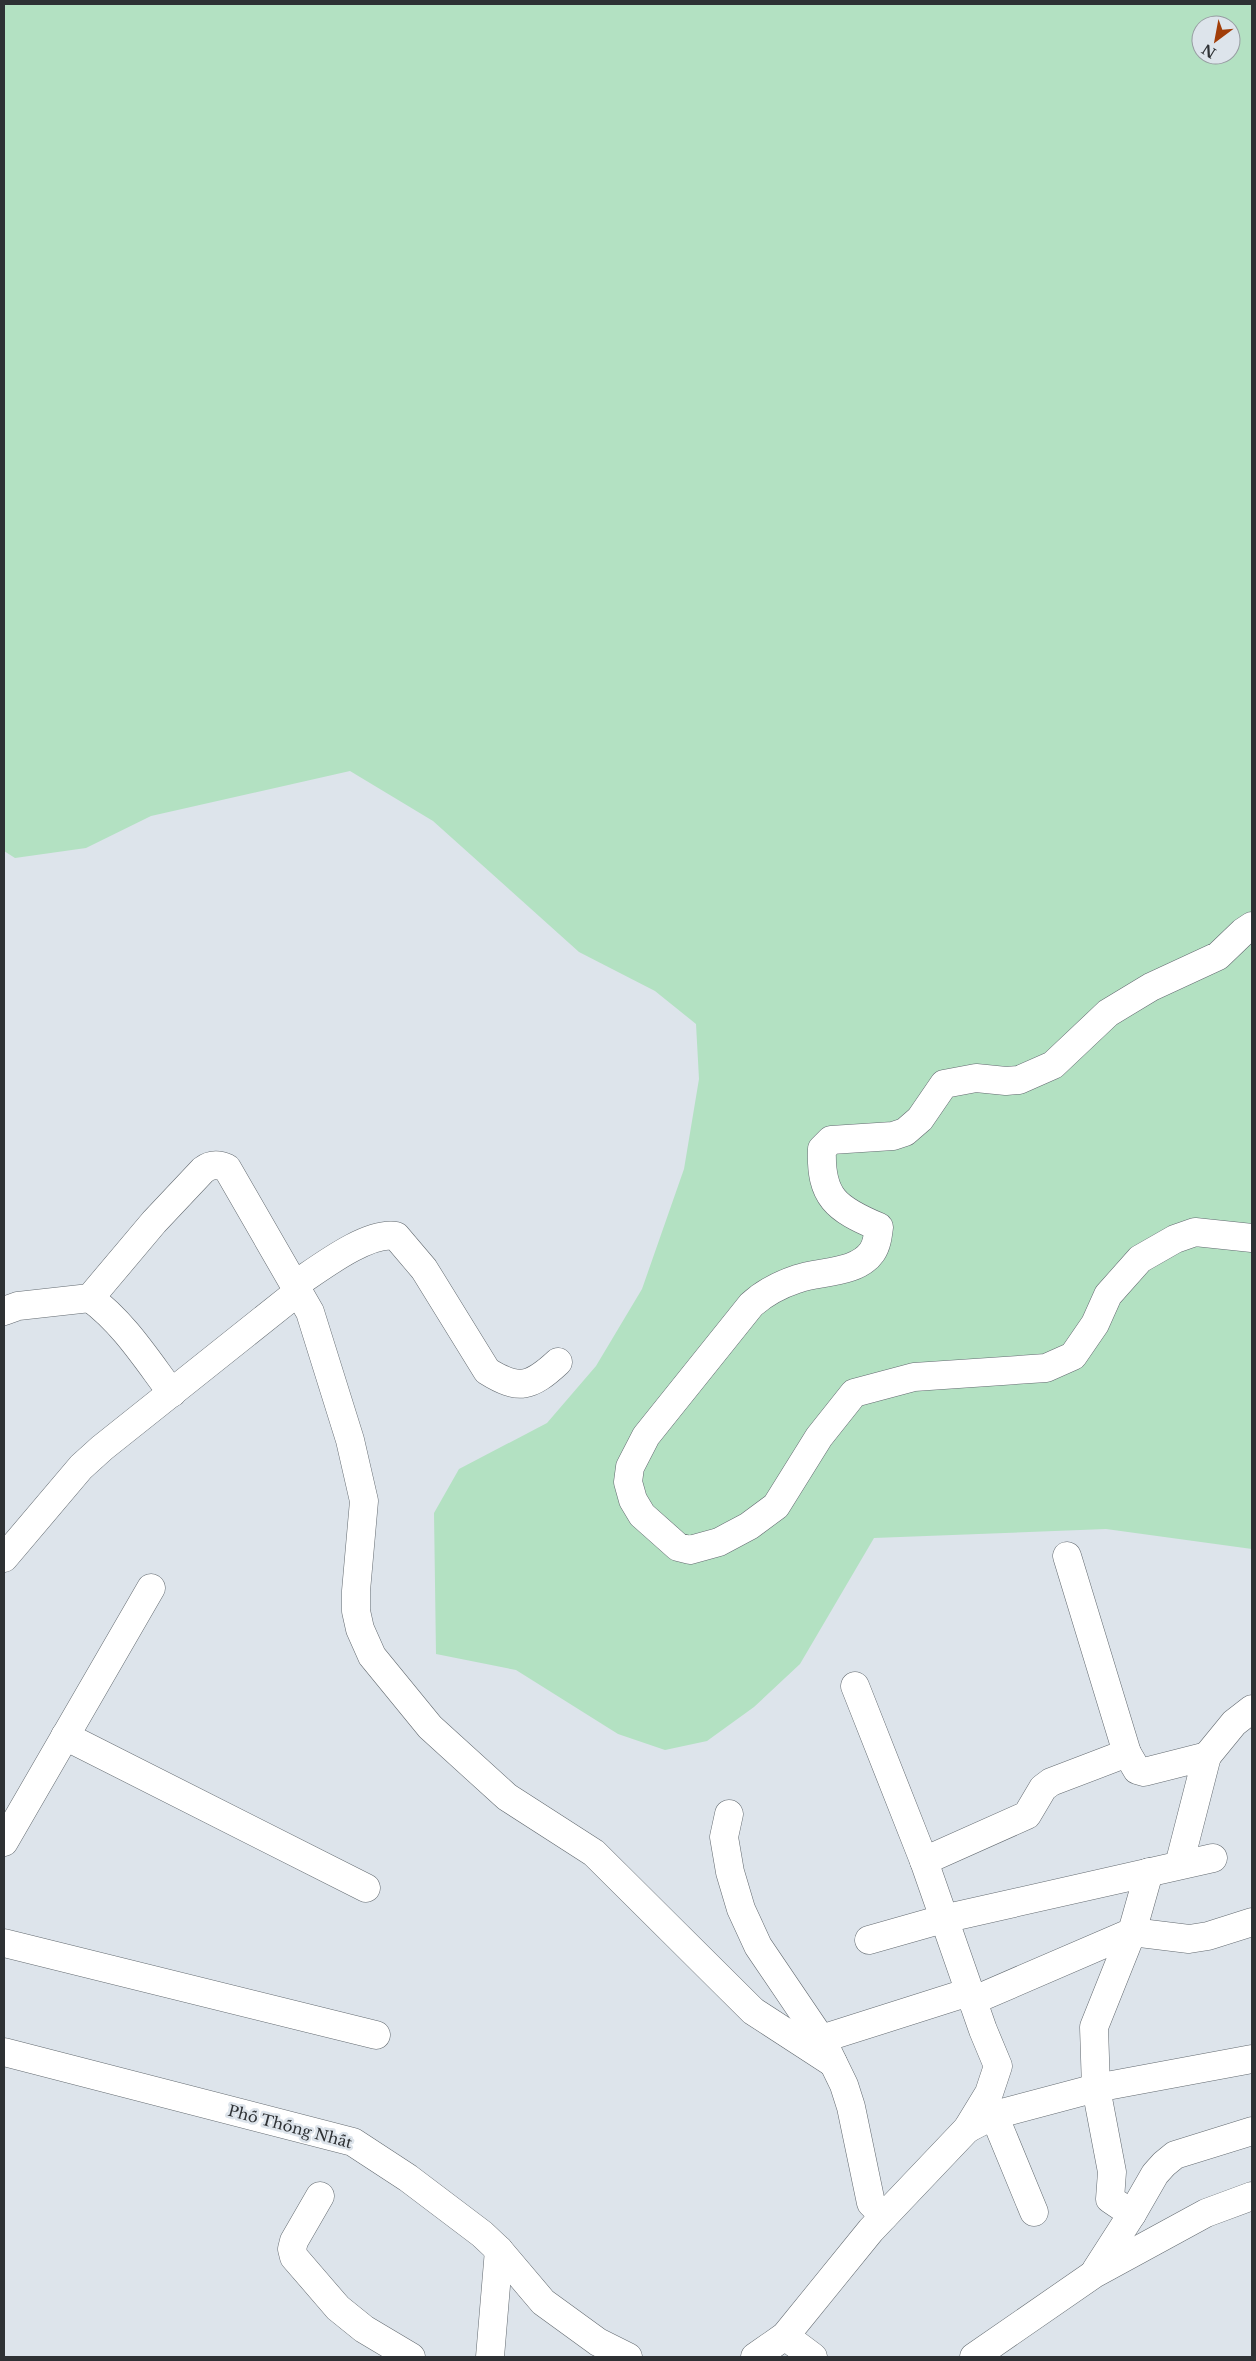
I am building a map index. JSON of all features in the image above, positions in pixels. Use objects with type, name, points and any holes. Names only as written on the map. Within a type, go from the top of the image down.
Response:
[{"type":"street","points":[[1252,926],[1218,956],[1151,986],[1108,1013],[1053,1065],[1019,1080],[1006,1081],[976,1078],[944,1084],[920,1119],[905,1132],[893,1136],[832,1140],[822,1149],[823,1181],[829,1195],[855,1217],[878,1227],[877,1239],[871,1253],[858,1263],[842,1269],[818,1273],[779,1285],[764,1292],[751,1305],[646,1436],[630,1467],[628,1482],[633,1500],[642,1515],[654,1528],[678,1547],[690,1550],[719,1542],[749,1526],[776,1506],[818,1437],[854,1393],[914,1377],[1046,1368],[1072,1356],[1095,1324],[1108,1295],[1140,1259],[1174,1239],[1195,1232],[1252,1238]]},
{"type":"street","points":[[90,1298],[154,1222],[203,1170],[209,1166],[219,1164],[227,1168],[244,1201],[297,1287],[310,1312],[350,1440],[364,1501],[356,1611],[360,1629],[372,1656],[430,1728],[507,1798],[594,1853],[753,2011],[833,2063]]},
{"type":"street","points":[[4,1558],[81,1467],[330,1261],[373,1238],[382,1235],[396,1236],[424,1269],[487,1371],[502,1381],[516,1385],[541,1378],[558,1362]]},
{"type":"street","points":[[4,1311],[26,1305],[90,1298],[102,1307],[128,1335],[172,1393]]},
{"type":"street","points":[[1067,1556],[1127,1753],[1140,1772],[1197,1758],[1252,1708]]},
{"type":"street","points":[[4,1842],[151,1588]]},
{"type":"street","points":[[755,2357],[785,2336],[884,2216],[967,2129],[989,2093],[998,2066],[890,1769],[855,1686]]},
{"type":"street","points":[[65,1736],[366,1888]]},
{"type":"street","points":[[924,1861],[1027,1815],[1043,1788],[1051,1782],[1127,1753]]},
{"type":"street","points":[[1179,1865],[1197,1758]]},
{"type":"street","points":[[729,1814],[724,1837],[730,1872],[741,1909],[758,1946],[821,2039],[844,2085],[851,2107],[871,2203],[884,2216]]},
{"type":"street","points":[[869,1940],[943,1919],[1213,1858]]},
{"type":"street","points":[[1132,2214],[1110,2198],[1112,2172],[1096,2088],[1094,2027],[1132,1932],[1149,1872]]},
{"type":"street","points":[[821,2039],[971,1996],[1132,1932],[1189,1940],[1252,1922]]},
{"type":"street","points":[[4,1943],[376,2035]]},
{"type":"street","name":"Phố Thống Nhất","points":[[4,2052],[353,2142],[408,2178],[499,2250],[543,2302],[598,2342],[628,2357]]},
{"type":"street","points":[[967,2129],[994,2115],[1096,2088],[1252,2059]]},
{"type":"street","points":[[994,2115],[1034,2212]]},
{"type":"street","points":[[1094,2274],[1155,2174],[1175,2155],[1252,2131]]},
{"type":"street","points":[[320,2196],[294,2241],[292,2249],[294,2257],[338,2308],[364,2329],[411,2357]]},
{"type":"street","points":[[974,2357],[1094,2274],[1206,2212],[1252,2196]]},
{"type":"street","points":[[490,2357],[499,2250]]},
{"type":"street","points":[[785,2336],[813,2357]]},
{"type":"green space","points":[[4,4],[1252,4],[1252,1549],[1106,1529],[874,1538],[800,1664],[754,1707],[707,1741],[665,1750],[618,1734],[516,1670],[436,1654],[434,1513],[459,1469],[547,1423],[596,1366],[642,1289],[684,1169],[699,1079],[696,1024],[655,991],[579,952],[433,821],[350,771],[151,816],[86,848],[15,858],[4,851]]}]
